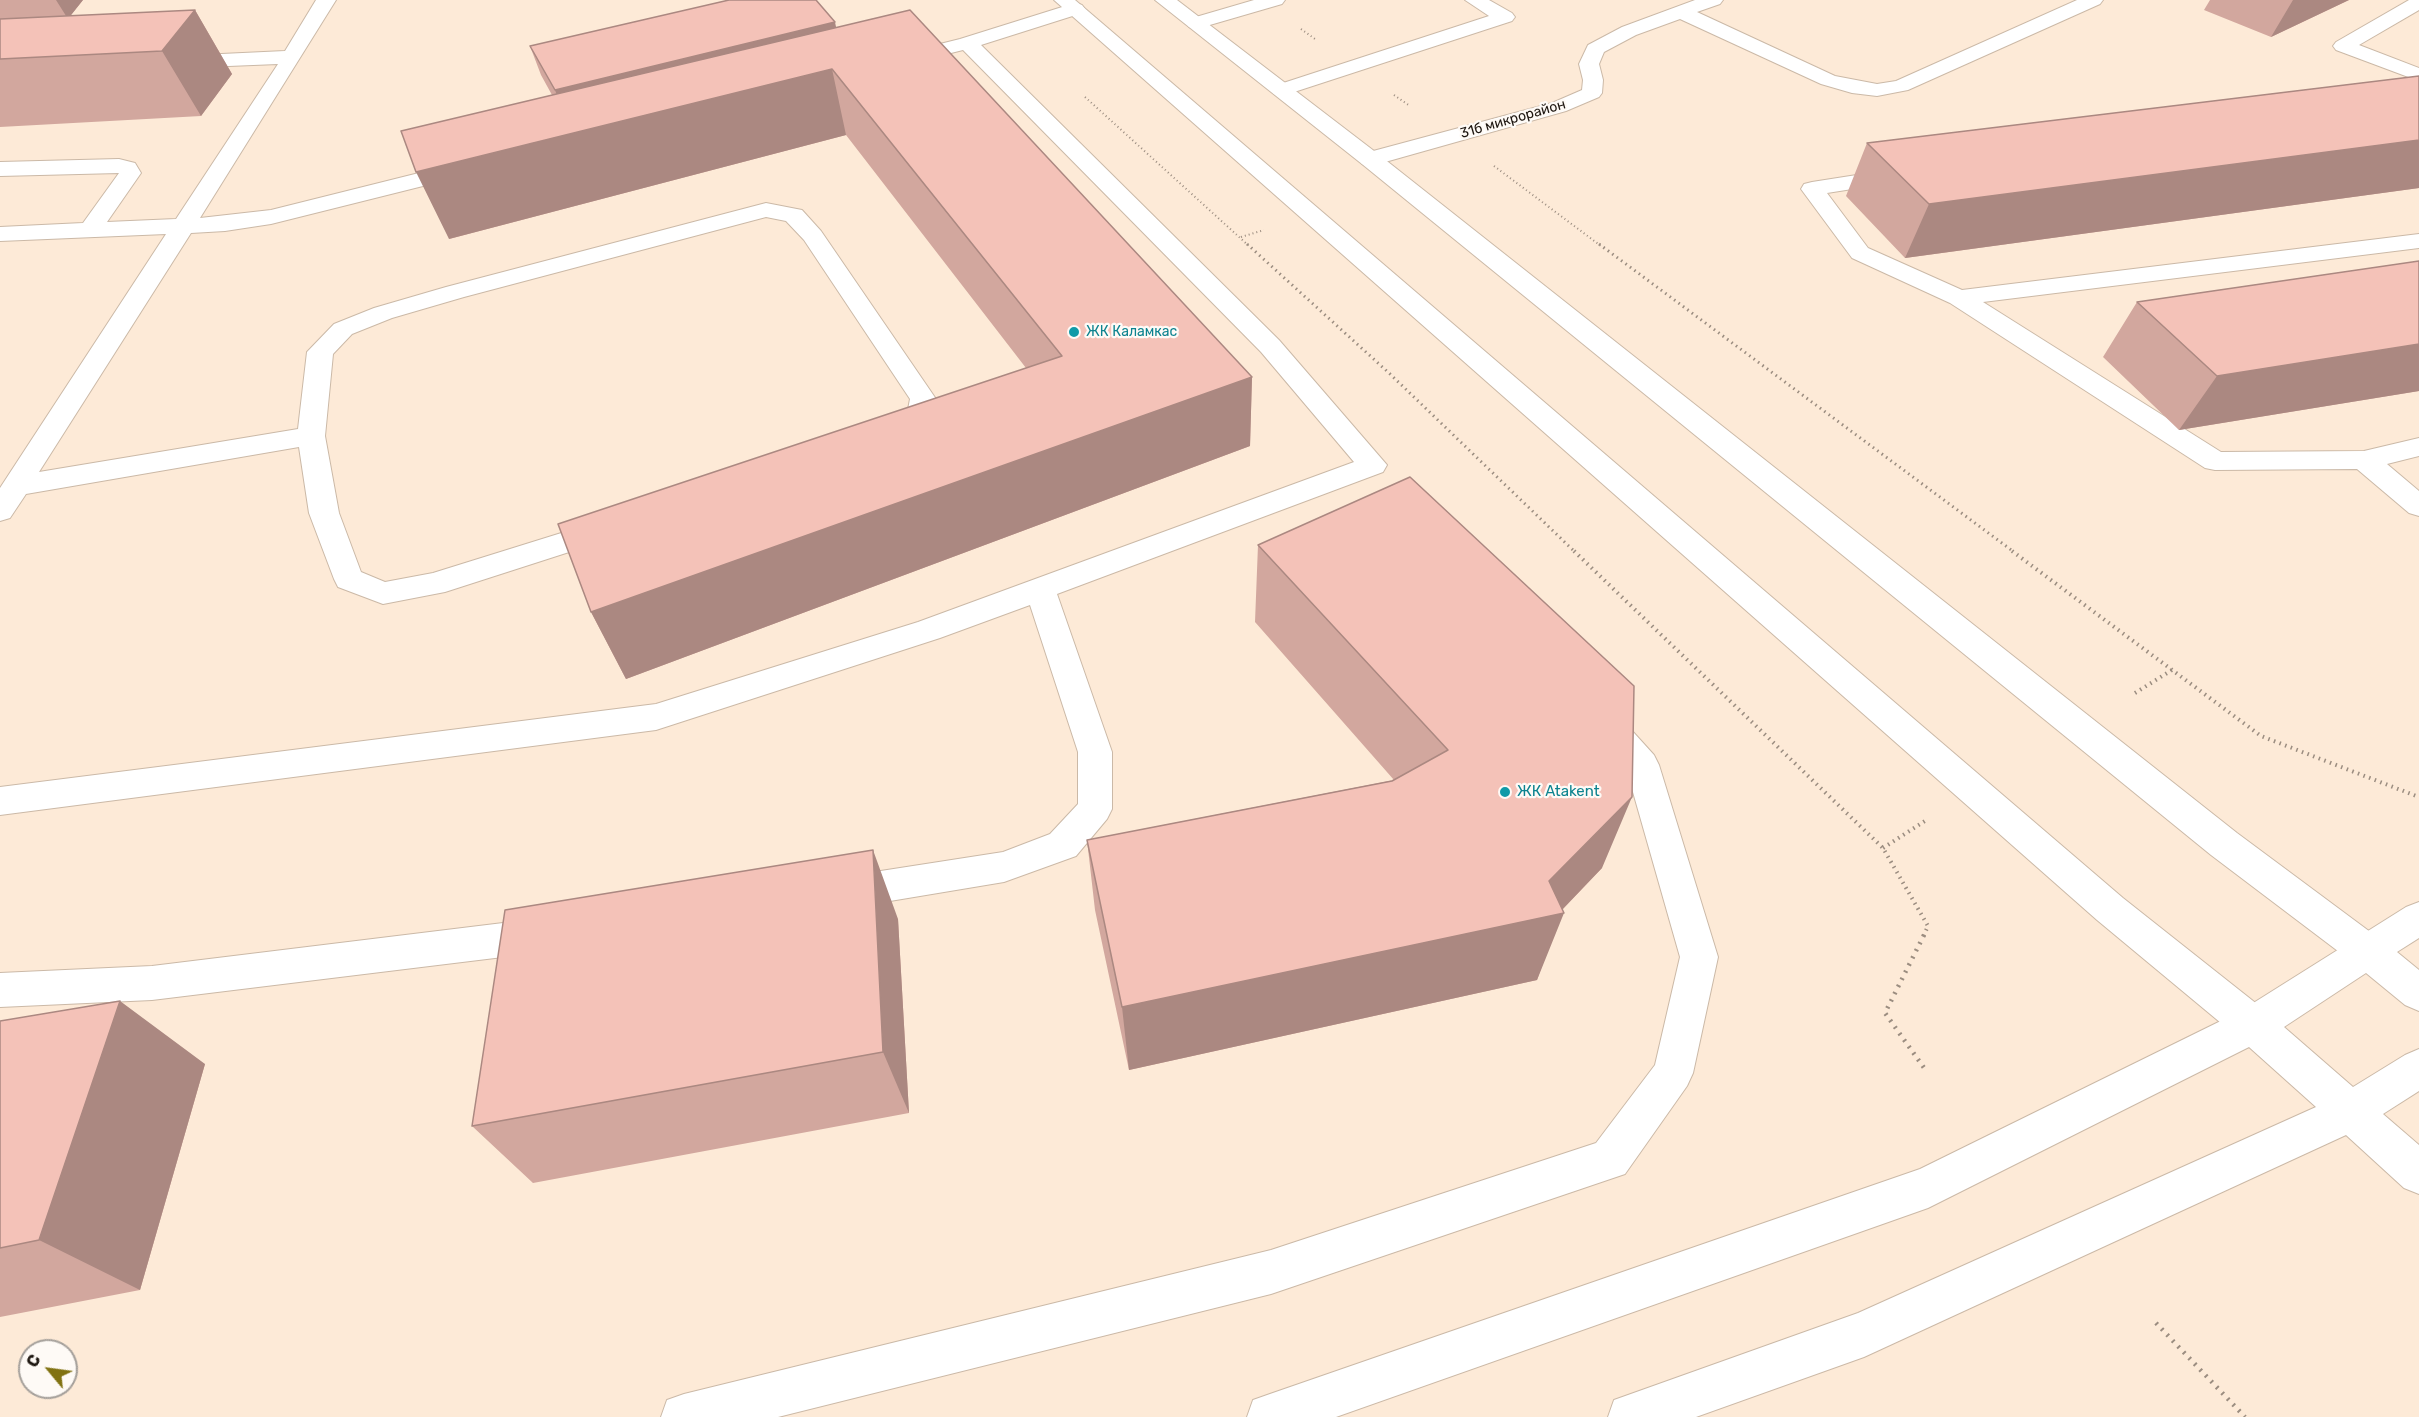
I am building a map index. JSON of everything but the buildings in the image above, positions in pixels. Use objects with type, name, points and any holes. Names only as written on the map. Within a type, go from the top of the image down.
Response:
[{"type":"street","points":[[0,511],[292,57],[326,0]]},
{"type":"street","points":[[1166,0],[1370,159],[2224,844],[2419,993]]},
{"type":"street","points":[[1281,90],[1505,17],[1475,0]]},
{"type":"street","name":"31б микрорайон","points":[[1370,159],[1559,107],[1592,93],[1593,80],[1589,64],[1595,49],[1629,31],[1713,0]]},
{"type":"street","points":[[1196,23],[1270,1]]},
{"type":"street","points":[[1681,12],[1828,80],[1852,87],[1877,90],[1901,86],[2088,2]]},
{"type":"street","points":[[2415,87],[2343,46],[2419,2]]},
{"type":"street","points":[[874,66],[967,43],[1070,5],[2110,909],[2253,1025],[2419,1173]]},
{"type":"street","points":[[0,801],[656,717],[929,630],[1040,589],[1385,479],[1270,346],[967,43]]},
{"type":"street","points":[[152,64],[292,57]]},
{"type":"street","points":[[0,234],[225,224],[271,217],[492,162]]},
{"type":"street","points":[[0,169],[119,166],[127,168],[130,173],[90,230]]},
{"type":"street","points":[[1917,172],[1812,189],[1860,253],[1959,298],[2215,461],[2364,460],[2419,447]]},
{"type":"street","points":[[766,210],[794,215],[813,236],[923,399],[919,425],[857,450],[486,569],[434,584],[383,593],[349,579],[324,513],[311,436],[320,352],[343,329],[383,313],[455,292],[766,210]]},
{"type":"street","points":[[1959,298],[2419,241]]},
{"type":"street","points":[[16,486],[311,436]]},
{"type":"street","points":[[2364,460],[2419,507]]},
{"type":"street","points":[[806,898],[1004,867],[1063,845],[1095,808],[1095,752],[1040,589]]},
{"type":"street","points":[[684,1417],[1271,1272],[1610,1159],[1673,1073],[1699,957],[1642,765],[1579,695]]},
{"type":"street","points":[[1270,1417],[1928,1187],[2253,1025],[2419,918]]},
{"type":"street","points":[[0,990],[152,983],[572,931]]},
{"type":"street","points":[[1630,1417],[1864,1334],[2349,1113],[2419,1068]]},
{"type":"path","points":[[1270,1],[1353,67],[1453,136],[2261,736],[2419,797]]},
{"type":"path","points":[[1081,93],[1389,373],[1883,848],[1928,926],[1885,1012],[1927,1072]]},
{"type":"path","points":[[1241,237],[1270,228]]},
{"type":"path","points":[[2135,693],[2173,670]]},
{"type":"path","points":[[1883,848],[1928,819]]},
{"type":"path","points":[[2156,1323],[2245,1417]]},
{"type":"place","name":"ЖК Каламкас","points":[[1074,332]]},
{"type":"place","name":"ЖК Atakent","points":[[1505,792]]}]
